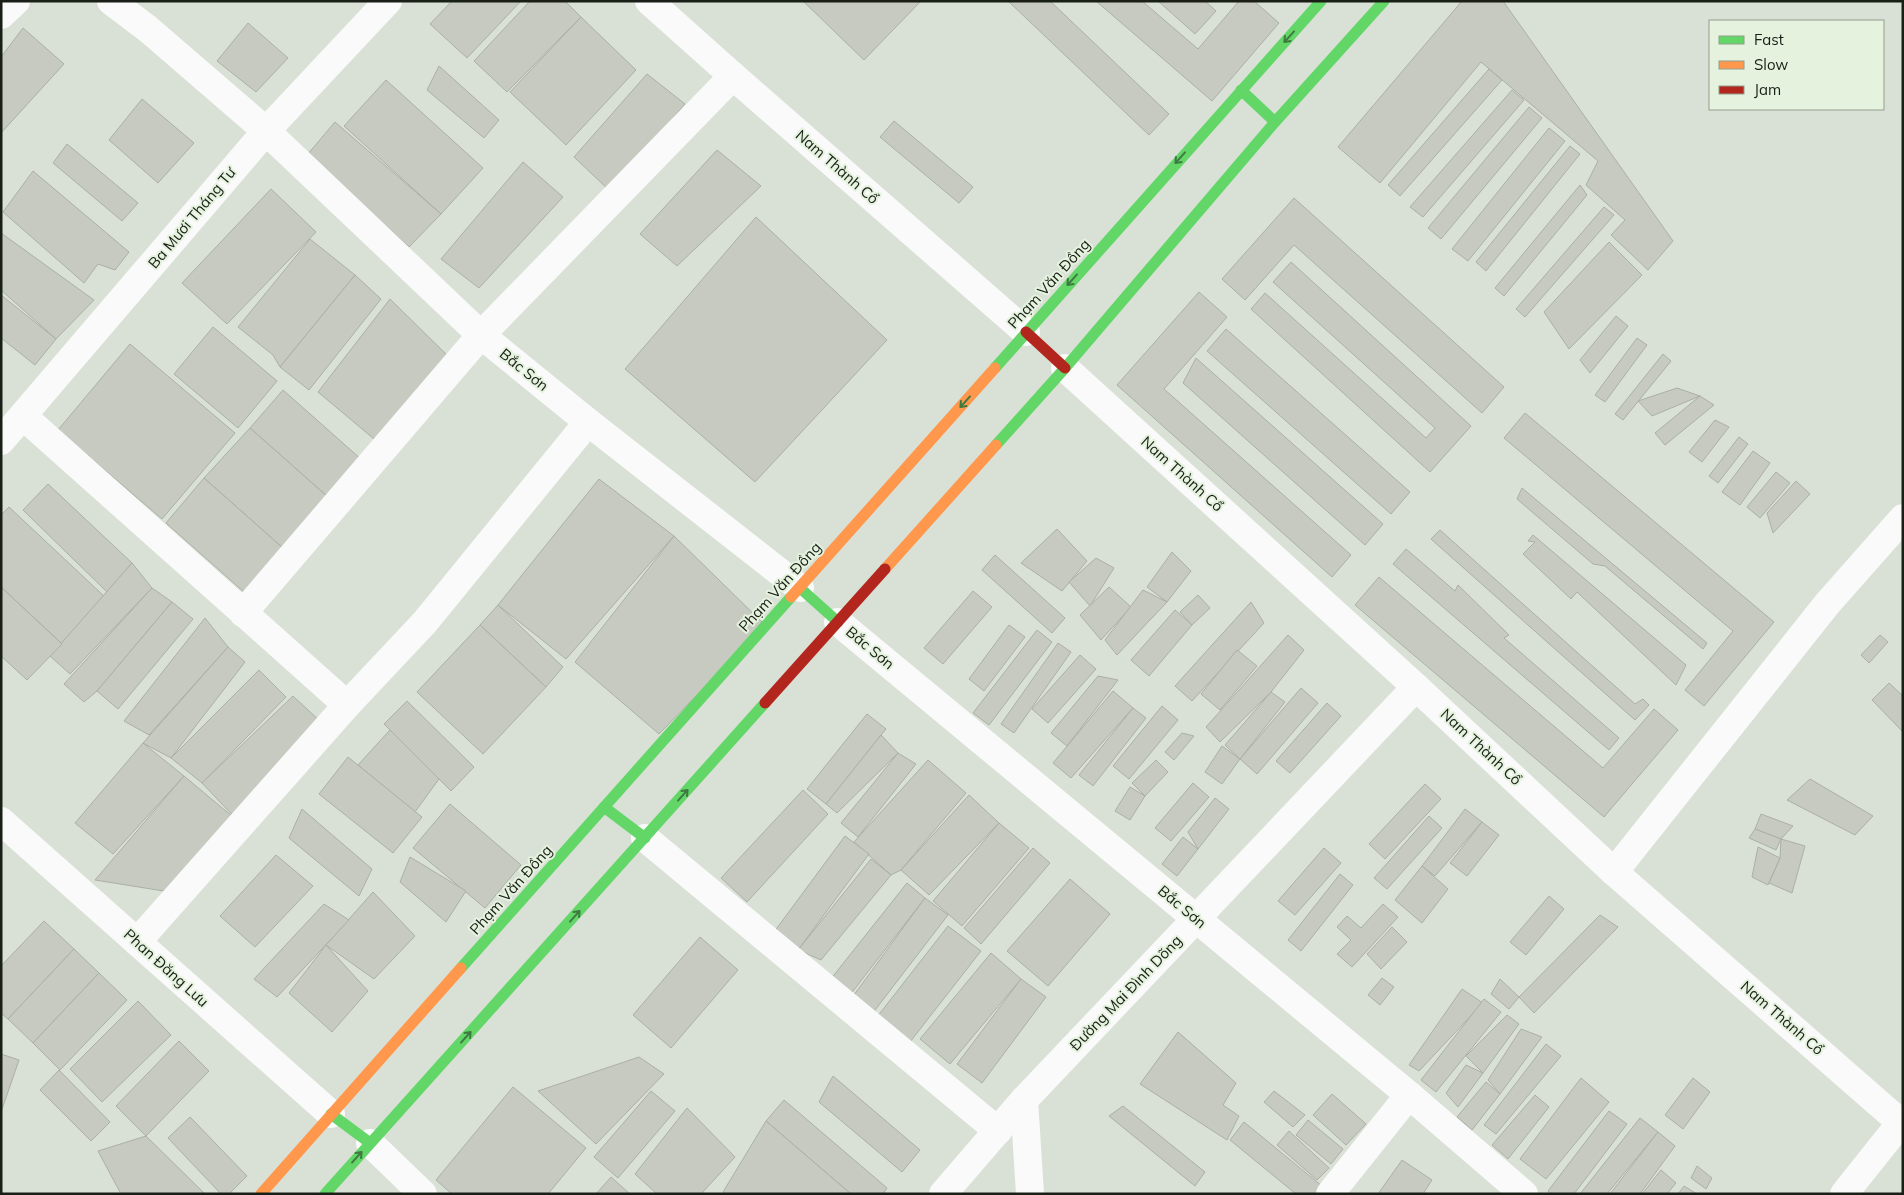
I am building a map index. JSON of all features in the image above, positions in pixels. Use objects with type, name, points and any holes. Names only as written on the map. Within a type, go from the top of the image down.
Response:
[{"type":"street","points":[[1,15],[16,1]]},
{"type":"street","name":"Bắc Sơn","points":[[111,1],[148,29],[266,131],[481,335],[588,422],[800,588]]},
{"type":"street","name":"Ba Mươi Tháng Tư","points":[[1,441],[266,131],[388,1]]},
{"type":"street","name":"Nam Thành Cổ","points":[[649,1],[1026,332]]},
{"type":"street","name":"Phạm Văn Đồng","points":[[261,1194],[1240,90],[1322,1]]},
{"type":"street","points":[[325,1194],[1064,368],[1275,122],[1384,1]]},
{"type":"street","points":[[243,613],[481,335],[733,76]]},
{"type":"street","points":[[1240,90],[1275,122]]},
{"type":"street","points":[[1026,332],[1064,368]]},
{"type":"street","name":"Nam Thành Cổ","points":[[1064,368],[1416,687],[1614,872],[1902,1121]]},
{"type":"street","points":[[23,416],[347,706]]},
{"type":"street","points":[[137,942],[347,706],[425,622],[588,422]]},
{"type":"street","points":[[1614,872],[1827,604],[1903,518]]},
{"type":"street","points":[[800,588],[838,622]]},
{"type":"street","name":"Bắc Sơn","points":[[838,622],[1409,1095],[1524,1194]]},
{"type":"street","name":"Đường Mai Đình Dõng","points":[[943,1194],[1024,1100],[1416,687]]},
{"type":"street","points":[[604,808],[645,838],[998,1131]]},
{"type":"street","name":"Phan Đăng Lưu","points":[[1,821],[331,1114]]},
{"type":"street","points":[[1330,1194],[1409,1095]]},
{"type":"street","points":[[1024,1100],[1030,1194]]},
{"type":"street","points":[[331,1114],[370,1144],[423,1194]]},
{"type":"street","points":[[1844,1194],[1902,1121]]},
{"type":"building","points":[[452,1],[521,1],[467,58],[430,24]]},
{"type":"building","points":[[530,1],[565,1],[581,17],[507,92],[474,61]]},
{"type":"building","points":[[803,1],[921,1],[864,60]]},
{"type":"building","points":[[1008,1],[1050,1],[1169,114],[1149,135]]},
{"type":"building","points":[[1096,1],[1142,1],[1198,49],[1239,1],[1254,1],[1279,23],[1212,101]]},
{"type":"building","points":[[1158,1],[1205,1],[1216,11],[1195,34]]},
{"type":"building","points":[[1462,1],[1503,1],[1673,241],[1648,270],[1611,235],[1625,220],[1586,185],[1598,161],[1481,62],[1380,183],[1338,147]]},
{"type":"building","points":[[581,17],[636,70],[566,145],[510,92]]},
{"type":"building","points":[[248,23],[288,58],[256,92],[217,61]]},
{"type":"building","points":[[23,28],[64,64],[1,133],[1,57]]},
{"type":"building","points":[[439,66],[499,120],[484,138],[427,90]]},
{"type":"building","points":[[1489,69],[1502,80],[1400,196],[1388,185]]},
{"type":"building","points":[[647,74],[685,104],[610,191],[574,157]]},
{"type":"building","points":[[386,80],[483,168],[441,214],[344,126]]},
{"type":"building","points":[[1512,90],[1524,100],[1423,217],[1410,207]]},
{"type":"building","points":[[142,99],[194,143],[158,183],[109,140]]},
{"type":"building","points":[[1529,107],[1542,118],[1441,239],[1428,228]]},
{"type":"building","points":[[894,121],[973,187],[959,203],[880,137]]},
{"type":"building","points":[[335,122],[441,214],[409,247],[307,155]]},
{"type":"building","points":[[1549,128],[1565,141],[1468,261],[1452,249]]},
{"type":"building","points":[[67,144],[138,203],[122,221],[53,163]]},
{"type":"building","points":[[1570,146],[1580,154],[1486,271],[1476,262]]},
{"type":"building","points":[[717,150],[761,186],[677,266],[640,234]]},
{"type":"building","points":[[523,162],[563,197],[479,288],[441,259]]},
{"type":"building","points":[[33,171],[129,252],[115,270],[98,264],[84,283],[3,212]]},
{"type":"building","points":[[1580,185],[1587,195],[1504,296],[1495,288]]},
{"type":"building","points":[[271,189],[316,232],[227,324],[182,283]]},
{"type":"building","points":[[1294,198],[1504,387],[1482,413],[1294,245],[1245,300],[1222,279]]},
{"type":"building","points":[[1604,207],[1614,215],[1525,317],[1516,309]]},
{"type":"building","points":[[756,217],[887,340],[755,482],[625,369]]},
{"type":"building","points":[[1,233],[94,300],[56,339],[1,290]]},
{"type":"building","points":[[310,239],[355,275],[280,367],[273,355],[238,327]]},
{"type":"building","points":[[1609,242],[1642,275],[1569,349],[1544,312]]},
{"type":"building","points":[[1291,262],[1471,426],[1430,472],[1251,309],[1265,293],[1426,438],[1435,428],[1273,282]]},
{"type":"building","points":[[355,275],[381,299],[309,390],[280,367]]},
{"type":"building","points":[[1199,292],[1227,317],[1164,389],[1351,555],[1332,577],[1117,385]]},
{"type":"building","points":[[1,295],[56,339],[35,365],[1,338]]},
{"type":"building","points":[[390,299],[453,361],[380,444],[318,392]]},
{"type":"building","points":[[1616,316],[1628,326],[1590,373],[1580,360]]},
{"type":"building","points":[[213,327],[277,381],[238,428],[174,374]]},
{"type":"building","points":[[1226,329],[1410,492],[1391,514],[1207,351]]},
{"type":"building","points":[[1637,338],[1647,345],[1605,402],[1595,395]]},
{"type":"building","points":[[130,344],[235,433],[162,519],[58,430]]},
{"type":"building","points":[[1663,354],[1671,361],[1623,420],[1615,414]]},
{"type":"building","points":[[1196,358],[1383,524],[1365,545],[1183,383]]},
{"type":"building","points":[[1677,388],[1700,396],[1652,416],[1638,401]]},
{"type":"building","points":[[283,390],[362,460],[329,498],[250,428]]},
{"type":"building","points":[[1700,396],[1714,405],[1665,445],[1655,433]]},
{"type":"building","points":[[1525,413],[1774,622],[1704,706],[1685,690],[1733,631],[1504,438]]},
{"type":"building","points":[[1715,420],[1729,427],[1702,462],[1689,452]]},
{"type":"building","points":[[250,428],[329,498],[284,549],[204,478]]},
{"type":"building","points":[[1739,437],[1748,444],[1718,483],[1709,476]]},
{"type":"building","points":[[1753,451],[1770,463],[1740,505],[1722,492]]},
{"type":"building","points":[[1776,472],[1790,483],[1760,518],[1747,507]]},
{"type":"building","points":[[204,478],[284,549],[245,593],[166,523]]},
{"type":"building","points":[[599,479],[674,536],[566,659],[498,605]]},
{"type":"building","points":[[1796,481],[1810,494],[1773,533],[1767,513]]},
{"type":"building","points":[[48,484],[132,563],[107,592],[23,510]]},
{"type":"building","points":[[1522,488],[1707,643],[1703,649],[1605,566],[1593,564],[1517,499]]},
{"type":"building","points":[[9,507],[105,597],[62,644],[1,587],[1,515]]},
{"type":"building","points":[[1057,529],[1087,561],[1062,591],[1021,563]]},
{"type":"building","points":[[1440,530],[1635,704],[1643,699],[1649,705],[1635,720],[1431,539]]},
{"type":"building","points":[[1533,535],[1686,665],[1676,685],[1577,592],[1571,599],[1523,554],[1535,542],[1528,541]]},
{"type":"building","points":[[674,536],[765,625],[659,734],[575,662]]},
{"type":"building","points":[[1406,549],[1455,591],[1458,585],[1509,635],[1504,638],[1619,738],[1609,750],[1393,564]]},
{"type":"building","points":[[1172,552],[1191,571],[1167,602],[1147,587]]},
{"type":"building","points":[[995,555],[1065,618],[1052,633],[982,570]]},
{"type":"building","points":[[1096,558],[1114,568],[1090,606],[1069,582]]},
{"type":"building","points":[[132,563],[152,588],[70,674],[50,656]]},
{"type":"building","points":[[1379,577],[1603,768],[1654,709],[1678,730],[1604,817],[1355,605]]},
{"type":"building","points":[[1,587],[62,644],[27,680],[1,656]]},
{"type":"building","points":[[1109,587],[1131,607],[1101,640],[1080,615]]},
{"type":"building","points":[[152,588],[172,602],[97,691],[84,702],[64,684]]},
{"type":"building","points":[[1143,590],[1167,602],[1117,655],[1105,640]]},
{"type":"building","points":[[973,591],[992,607],[943,664],[924,648]]},
{"type":"building","points":[[1198,595],[1210,608],[1192,625],[1180,612]]},
{"type":"building","points":[[172,602],[193,619],[118,709],[97,691]]},
{"type":"building","points":[[1251,602],[1264,623],[1192,701],[1175,686]]},
{"type":"building","points":[[498,605],[563,667],[546,687],[480,625]]},
{"type":"building","points":[[1175,610],[1192,625],[1149,676],[1131,660]]},
{"type":"building","points":[[205,618],[228,647],[149,735],[124,721]]},
{"type":"building","points":[[480,625],[546,687],[483,754],[417,692]]},
{"type":"building","points":[[1009,625],[1025,637],[984,691],[969,679]]},
{"type":"building","points":[[1037,630],[1052,642],[989,725],[973,713]]},
{"type":"building","points":[[1288,635],[1304,650],[1271,692],[1220,742],[1206,727]]},
{"type":"building","points":[[1880,635],[1888,642],[1869,663],[1861,655]]},
{"type":"building","points":[[1058,643],[1071,652],[1014,733],[1001,724]]},
{"type":"building","points":[[228,647],[245,662],[171,758],[143,743]]},
{"type":"building","points":[[1237,650],[1257,666],[1220,710],[1201,694]]},
{"type":"building","points":[[1080,655],[1096,669],[1048,723],[1032,709]]},
{"type":"building","points":[[259,670],[286,697],[202,783],[171,758]]},
{"type":"building","points":[[1098,676],[1118,680],[1067,746],[1051,733]]},
{"type":"building","points":[[1889,683],[1903,696],[1903,732],[1872,700]]},
{"type":"building","points":[[1301,688],[1318,703],[1257,774],[1240,759]]},
{"type":"building","points":[[1113,691],[1133,708],[1071,778],[1053,763]]},
{"type":"building","points":[[1271,692],[1285,702],[1240,759],[1225,745]]},
{"type":"building","points":[[293,696],[321,722],[239,822],[202,783]]},
{"type":"building","points":[[407,701],[474,767],[451,791],[384,724]]},
{"type":"building","points":[[1327,703],[1341,716],[1290,773],[1276,761]]},
{"type":"building","points":[[1162,706],[1178,720],[1129,779],[1113,766]]},
{"type":"building","points":[[1133,708],[1146,718],[1093,786],[1079,775]]},
{"type":"building","points":[[867,714],[886,729],[826,804],[807,789]]},
{"type":"building","points":[[390,730],[439,779],[415,812],[358,765]]},
{"type":"building","points":[[1182,733],[1194,736],[1174,760],[1165,752]]},
{"type":"building","points":[[881,735],[898,753],[837,813],[826,804]]},
{"type":"building","points":[[143,743],[184,776],[113,854],[75,823]]},
{"type":"building","points":[[1222,746],[1240,759],[1222,784],[1205,772]]},
{"type":"building","points":[[898,753],[916,764],[858,837],[841,823]]},
{"type":"building","points":[[348,757],[422,817],[393,853],[319,794]]},
{"type":"building","points":[[928,760],[966,793],[901,870],[891,875],[854,842]]},
{"type":"building","points":[[1156,760],[1168,772],[1145,796],[1132,783]]},
{"type":"building","points":[[184,776],[239,822],[170,892],[95,880]]},
{"type":"building","points":[[1810,779],[1873,816],[1855,835],[1787,800]]},
{"type":"building","points":[[1193,783],[1209,797],[1171,841],[1155,828]]},
{"type":"building","points":[[1425,784],[1441,799],[1385,859],[1369,844]]},
{"type":"building","points":[[1130,787],[1145,796],[1130,820],[1115,811]]},
{"type":"building","points":[[803,790],[828,814],[747,902],[721,878]]},
{"type":"building","points":[[969,795],[999,823],[929,895],[901,870]]},
{"type":"building","points":[[1215,798],[1229,809],[1198,849],[1188,832]]},
{"type":"building","points":[[450,804],[521,865],[485,908],[413,848]]},
{"type":"building","points":[[302,809],[372,869],[359,896],[289,838]]},
{"type":"building","points":[[1465,809],[1482,822],[1435,876],[1422,866]]},
{"type":"building","points":[[1761,814],[1793,826],[1781,839],[1755,829]]},
{"type":"building","points":[[1429,816],[1442,828],[1387,889],[1374,878]]},
{"type":"building","points":[[1482,822],[1499,835],[1467,876],[1450,863]]},
{"type":"building","points":[[999,823],[1029,848],[962,926],[933,901]]},
{"type":"building","points":[[1755,829],[1781,839],[1776,850],[1749,838]]},
{"type":"building","points":[[845,836],[869,854],[798,950],[774,932]]},
{"type":"building","points":[[1183,837],[1198,849],[1177,876],[1162,864]]},
{"type":"building","points":[[1781,839],[1805,846],[1792,893],[1769,883],[1780,858]]},
{"type":"building","points":[[1758,847],[1780,858],[1768,885],[1752,877]]},
{"type":"building","points":[[1033,848],[1050,863],[981,944],[964,928]]},
{"type":"building","points":[[1324,848],[1341,863],[1295,915],[1278,901]]},
{"type":"building","points":[[276,855],[313,886],[255,947],[220,916]]},
{"type":"building","points":[[410,857],[466,891],[446,922],[400,882]]},
{"type":"building","points":[[871,859],[891,875],[821,960],[798,950]]},
{"type":"building","points":[[1422,866],[1448,889],[1422,923],[1395,900]]},
{"type":"building","points":[[1340,874],[1353,885],[1301,951],[1288,940]]},
{"type":"building","points":[[1070,879],[1110,914],[1048,986],[1007,951]]},
{"type":"building","points":[[907,883],[925,898],[850,995],[830,980]]},
{"type":"building","points":[[373,892],[415,936],[374,979],[326,945]]},
{"type":"building","points":[[1549,896],[1564,909],[1526,955],[1510,942]]},
{"type":"building","points":[[925,898],[948,915],[872,1014],[851,999]]},
{"type":"building","points":[[324,904],[349,920],[277,997],[254,979]]},
{"type":"building","points":[[1383,904],[1398,917],[1352,967],[1337,954],[1351,940],[1337,927],[1347,916],[1361,928]]},
{"type":"building","points":[[1600,915],[1618,927],[1534,1013],[1519,997]]},
{"type":"building","points":[[44,921],[74,949],[8,1019],[1,1013],[1,966]]},
{"type":"building","points":[[948,926],[981,951],[910,1042],[877,1017]]},
{"type":"building","points":[[1392,927],[1407,942],[1381,969],[1367,954]]},
{"type":"building","points":[[700,937],[738,970],[671,1048],[633,1015]]},
{"type":"building","points":[[326,945],[368,991],[332,1032],[289,993]]},
{"type":"building","points":[[74,949],[99,973],[33,1043],[8,1019]]},
{"type":"building","points":[[991,953],[1021,979],[950,1064],[920,1039]]},
{"type":"building","points":[[99,973],[127,1000],[60,1070],[33,1043]]},
{"type":"building","points":[[1382,978],[1394,987],[1380,1005],[1368,995]]},
{"type":"building","points":[[1021,979],[1046,997],[982,1083],[957,1064]]},
{"type":"building","points":[[1500,979],[1519,997],[1509,1009],[1491,994]]},
{"type":"building","points":[[1462,989],[1483,1003],[1419,1071],[1409,1065]]},
{"type":"building","points":[[1484,999],[1501,1012],[1436,1092],[1421,1080]]},
{"type":"building","points":[[138,1001],[171,1035],[102,1102],[70,1069]]},
{"type":"building","points":[[1507,1015],[1519,1024],[1483,1073],[1466,1056]]},
{"type":"building","points":[[1521,1029],[1542,1037],[1500,1094],[1488,1080]]},
{"type":"building","points":[[1178,1032],[1236,1083],[1223,1105],[1239,1116],[1227,1140],[1140,1084]]},
{"type":"building","points":[[179,1041],[209,1071],[146,1136],[116,1106]]},
{"type":"building","points":[[1546,1044],[1561,1056],[1496,1134],[1484,1125]]},
{"type":"building","points":[[1,1054],[19,1060],[1,1112]]},
{"type":"building","points":[[639,1057],[664,1074],[596,1144],[538,1091]]},
{"type":"building","points":[[1466,1065],[1483,1073],[1458,1107],[1446,1093]]},
{"type":"building","points":[[59,1070],[110,1122],[91,1141],[40,1090]]},
{"type":"building","points":[[833,1076],[920,1150],[902,1172],[819,1102]]},
{"type":"building","points":[[1581,1078],[1609,1102],[1546,1179],[1520,1159]]},
{"type":"building","points":[[1693,1078],[1710,1092],[1683,1129],[1665,1115]]},
{"type":"building","points":[[1486,1082],[1500,1094],[1472,1130],[1457,1117]]},
{"type":"building","points":[[513,1087],[586,1148],[548,1194],[452,1194],[436,1180]]},
{"type":"building","points":[[651,1091],[675,1111],[618,1178],[594,1157]]},
{"type":"building","points":[[1274,1091],[1305,1115],[1293,1127],[1264,1102]]},
{"type":"building","points":[[1332,1094],[1366,1124],[1346,1145],[1313,1115]]},
{"type":"building","points":[[1535,1095],[1549,1107],[1508,1159],[1492,1145]]},
{"type":"building","points":[[784,1100],[887,1188],[883,1194],[851,1194],[766,1121]]},
{"type":"building","points":[[1123,1106],[1205,1172],[1195,1186],[1109,1116]]},
{"type":"building","points":[[687,1108],[735,1157],[701,1194],[657,1194],[635,1174]]},
{"type":"building","points":[[1609,1111],[1627,1124],[1574,1194],[1552,1194],[1548,1191]]},
{"type":"building","points":[[190,1117],[247,1176],[229,1194],[221,1194],[168,1138]]},
{"type":"building","points":[[1640,1118],[1658,1132],[1607,1194],[1580,1194]]},
{"type":"building","points":[[1308,1120],[1343,1149],[1331,1164],[1296,1135]]},
{"type":"building","points":[[766,1121],[851,1194],[726,1194],[723,1192]]},
{"type":"building","points":[[1244,1122],[1322,1186],[1316,1194],[1296,1194],[1230,1140]]},
{"type":"building","points":[[1289,1131],[1329,1168],[1317,1180],[1277,1145]]},
{"type":"building","points":[[1658,1132],[1675,1146],[1640,1194],[1610,1194]]},
{"type":"building","points":[[146,1136],[205,1194],[121,1194],[98,1151]]},
{"type":"building","points":[[1402,1160],[1432,1180],[1423,1194],[1378,1194]]},
{"type":"building","points":[[1697,1166],[1712,1178],[1706,1189],[1691,1178]]},
{"type":"building","points":[[1661,1170],[1676,1183],[1667,1194],[1642,1194]]},
{"type":"building","points":[[611,1177],[630,1194],[596,1194]]},
{"type":"building","points":[[1684,1186],[1697,1194],[1678,1194]]},
{"type":"traffic: fast","points":[[995,368],[1321,1]]},
{"type":"traffic: fast","points":[[996,445],[1065,368],[1275,122],[1384,1]]},
{"type":"traffic: fast","points":[[1241,90],[1275,122]]},
{"type":"traffic: fast","points":[[800,588],[838,622]]},
{"type":"traffic: fast","points":[[461,968],[791,597]]},
{"type":"traffic: fast","points":[[325,1194],[765,703]]},
{"type":"traffic: fast","points":[[604,807],[645,838]]},
{"type":"traffic: fast","points":[[331,1114],[370,1143]]},
{"type":"traffic: slow","points":[[791,597],[995,368]]},
{"type":"traffic: slow","points":[[885,569],[996,445]]},
{"type":"traffic: slow","points":[[261,1194],[461,968]]},
{"type":"traffic: jam","points":[[1026,332],[1065,368]]},
{"type":"traffic: jam","points":[[765,703],[885,569]]}]
